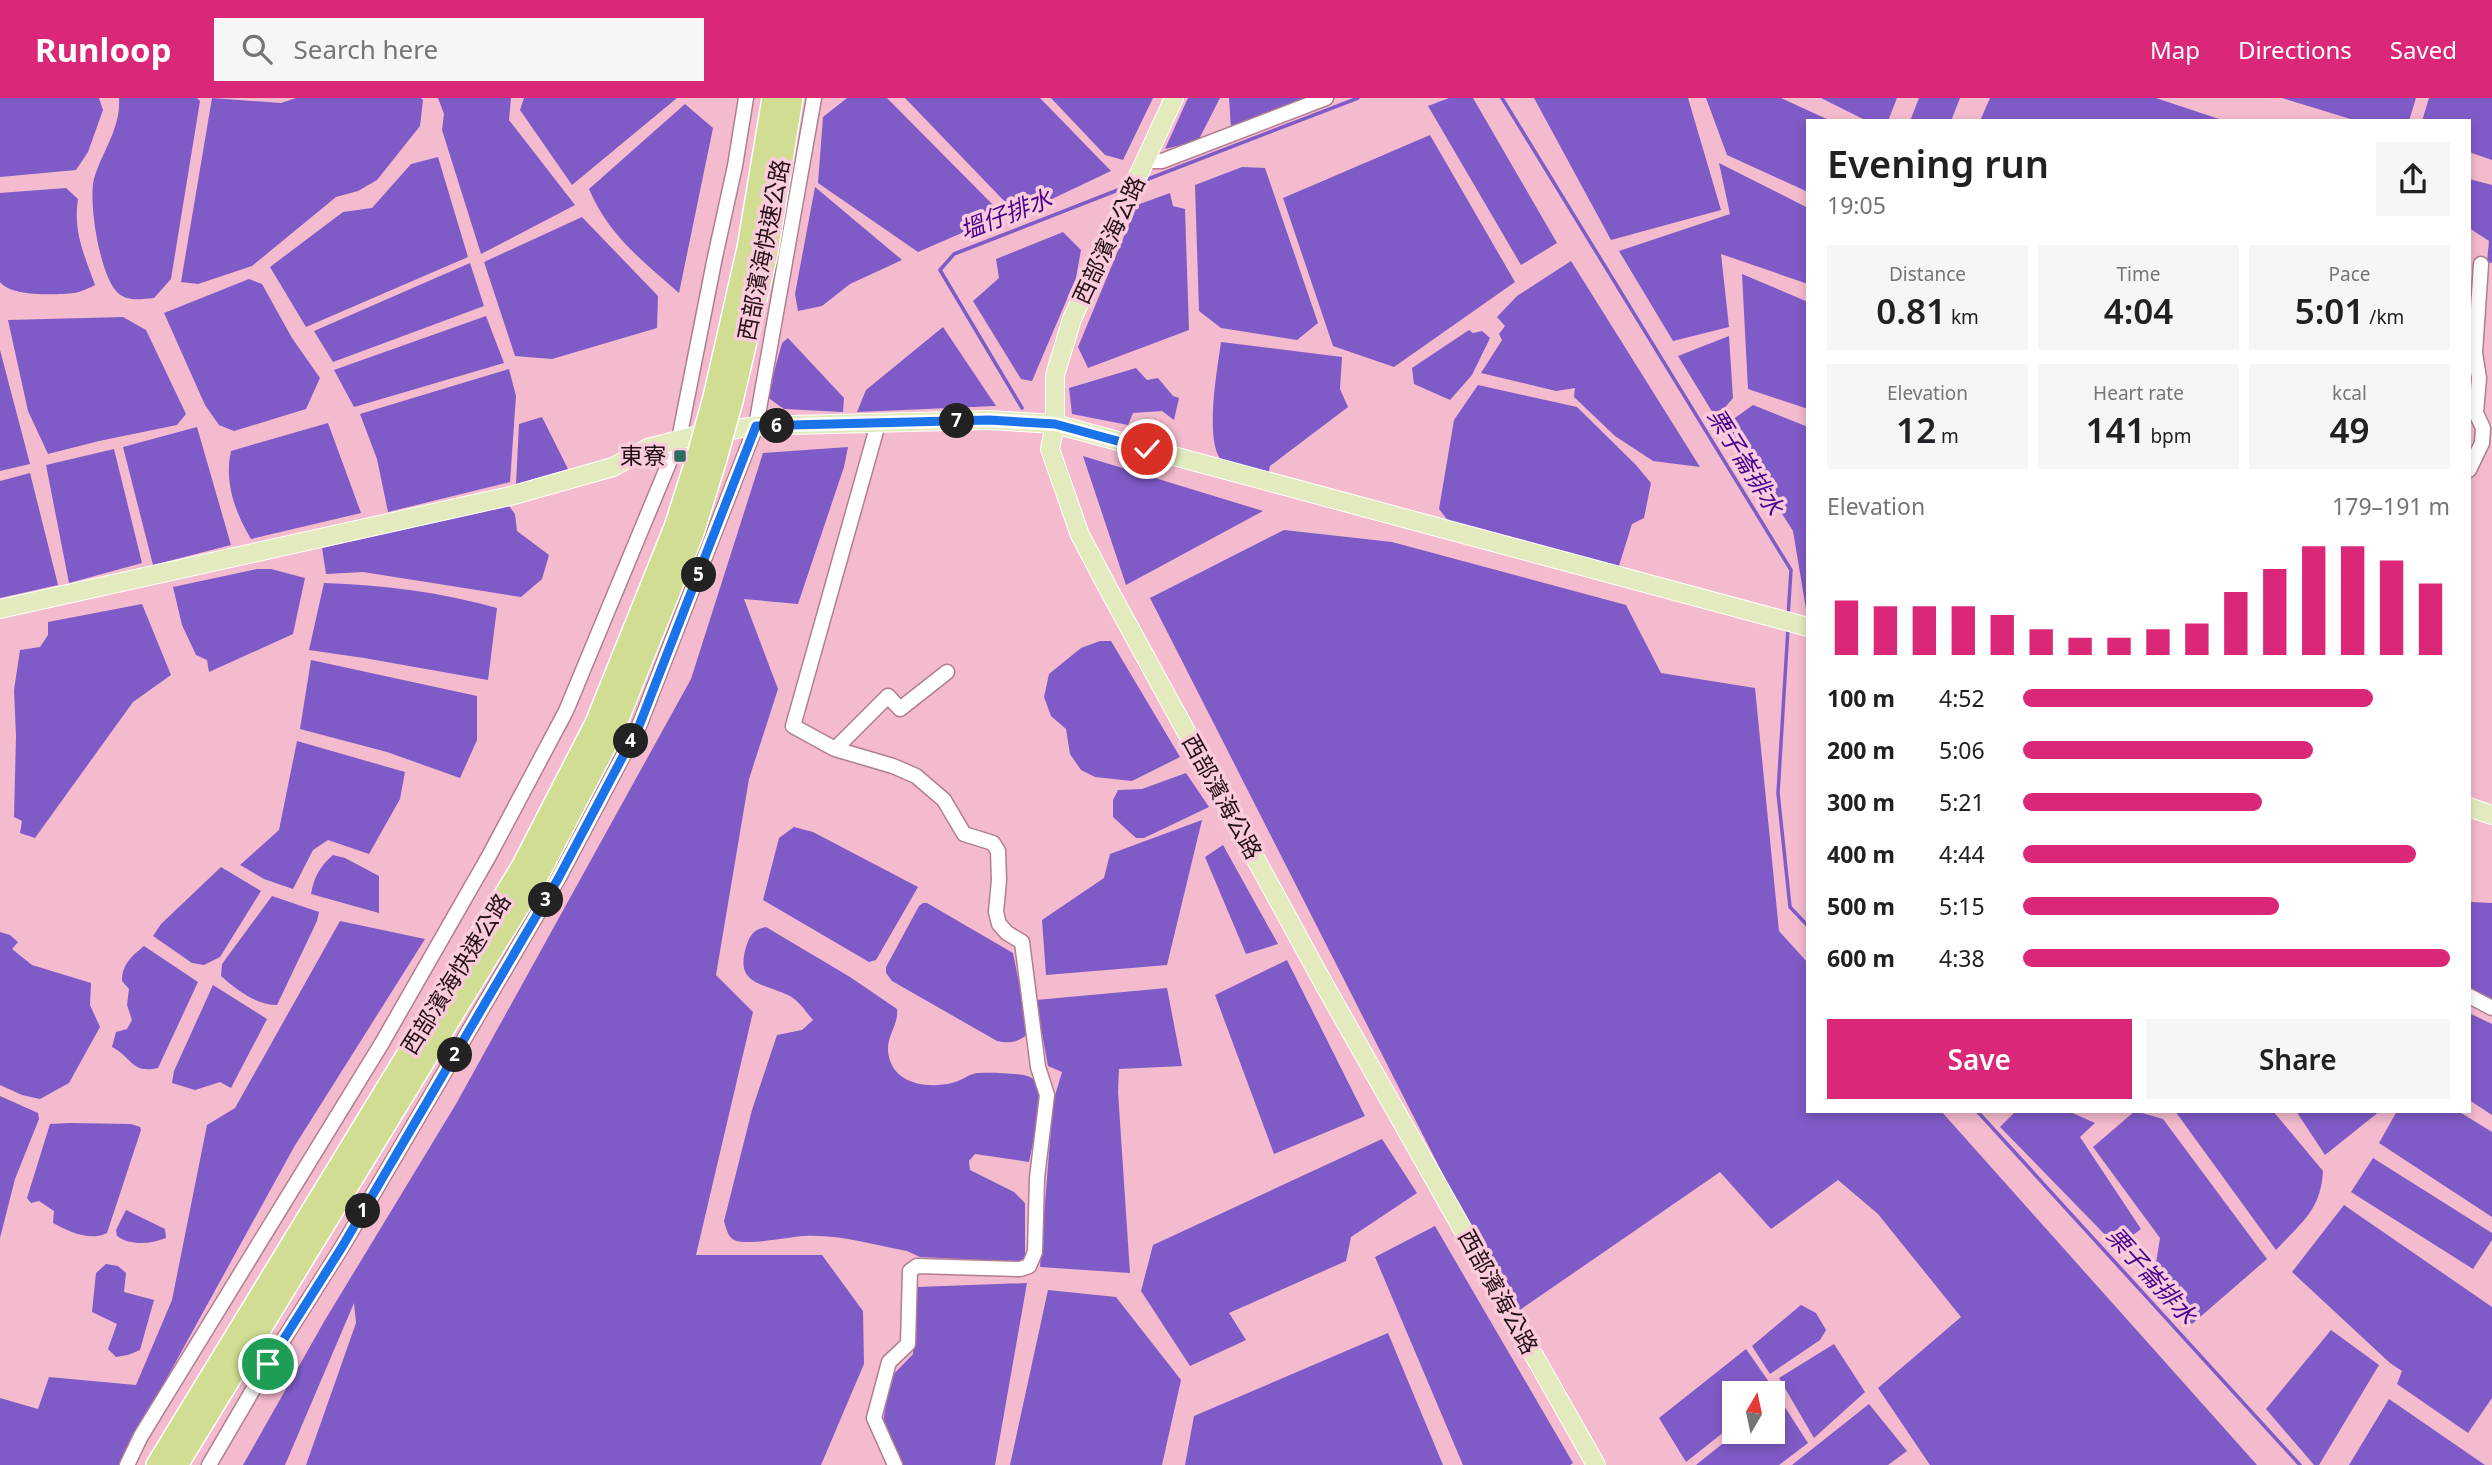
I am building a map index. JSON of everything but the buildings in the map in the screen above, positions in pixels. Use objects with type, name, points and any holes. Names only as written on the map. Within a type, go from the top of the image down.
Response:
[{"type":"highway","name":"西部濱海快速公路","points":[[723,399],[773,98]]},
{"type":"highway","name":"西部濱海快速公路","points":[[723,399],[766,252],[792,98]]},
{"type":"highway","points":[[707,457],[723,399]]},
{"type":"highway","name":"西部濱海快速公路","points":[[158,1465],[522,867],[596,723],[675,527],[707,457]]},
{"type":"highway","name":"西部濱海快速公路","points":[[177,1465],[539,873],[613,731],[693,533],[707,457]]},
{"type":"main road","name":"西部濱海公路","points":[[1174,98],[1072,320],[1062,349],[1055,375],[1055,424],[1050,449],[1057,474],[1080,535],[1104,580],[1325,986],[1596,1465]]},
{"type":"main road","points":[[0,609],[510,496],[613,467],[648,448],[680,439],[756,426],[989,420],[1055,424],[1806,626]]},
{"type":"main road","points":[[2471,808],[2492,815]]},
{"type":"street","points":[[127,1465],[141,1436],[382,1042],[489,856],[566,711],[680,439],[735,166],[746,98]]},
{"type":"street","points":[[209,1465],[268,1364],[342,1247],[558,879],[639,726],[756,426],[814,98]]},
{"type":"street","points":[[1146,161],[1162,161],[1326,98]]},
{"type":"street","points":[[2471,466],[2482,443],[2483,428],[2476,413],[2486,379],[2475,353],[2481,264]]},
{"type":"street","points":[[878,424],[793,726],[835,749],[893,766],[916,776],[944,800],[964,834],[993,843],[998,851],[996,912],[999,925],[1022,942],[1038,1067],[1047,1095],[1037,1178],[1035,1252],[1029,1266],[1020,1269],[917,1266],[910,1271],[908,1344],[889,1362],[874,1418],[895,1465]]},
{"type":"street","points":[[835,749],[888,696],[900,709],[947,672]]},
{"type":"street","points":[[2471,997],[2492,1008]]},
{"type":"shaded area","points":[[0,98],[99,98],[103,110],[88,152],[76,170],[0,177]]},
{"type":"shaded area","points":[[119,98],[197,98],[200,101],[171,279],[154,298],[131,299],[118,293],[106,272],[97,239],[93,204],[94,179],[114,130]]},
{"type":"shaded area","points":[[212,98],[281,103],[296,98],[423,100],[420,126],[377,180],[358,191],[336,197],[252,266],[198,284],[181,282]]},
{"type":"shaded area","points":[[438,98],[511,98],[509,120],[575,205],[481,254],[442,130],[444,114]]},
{"type":"shaded area","points":[[524,98],[677,98],[572,185],[520,110]]},
{"type":"shaded area","points":[[847,98],[887,98],[1003,215],[918,252],[818,183],[823,117]]},
{"type":"shaded area","points":[[905,98],[1040,98],[1111,171],[1035,207],[1024,193],[1008,205]]},
{"type":"shaded area","points":[[1051,98],[1153,98],[1123,160],[1105,155]]},
{"type":"shaded area","points":[[1188,98],[1220,98],[1198,141],[1165,149]]},
{"type":"shaded area","points":[[1229,98],[1307,98],[1231,129]]},
{"type":"shaded area","points":[[1449,98],[1473,98],[1557,243],[1521,265],[1428,106]]},
{"type":"shaded area","points":[[1534,98],[1688,98],[1721,210],[1611,240]]},
{"type":"shaded area","points":[[1706,98],[1781,98],[1827,119],[1806,119],[1806,191],[1727,155]]},
{"type":"shaded area","points":[[1821,98],[1897,98],[1889,119],[1863,119]]},
{"type":"shaded area","points":[[1919,98],[1960,98],[1952,119],[1911,119]]},
{"type":"shaded area","points":[[1990,98],[2156,98],[2219,119],[1981,119]]},
{"type":"shaded area","points":[[2282,98],[2416,98],[2410,119],[2350,119]]},
{"type":"shaded area","points":[[2429,98],[2492,98],[2492,160],[2471,153],[2471,119],[2423,119]]},
{"type":"shaded area","points":[[685,104],[713,128],[679,293],[617,234],[597,206],[589,189]]},
{"type":"shaded area","points":[[1430,135],[1515,282],[1394,367],[1333,346],[1283,198]]},
{"type":"shaded area","points":[[438,157],[468,257],[306,327],[270,267],[343,212],[372,208],[411,164]]},
{"type":"shaded area","points":[[1719,163],[1806,207],[1806,283],[1721,254],[1729,327],[1673,341],[1619,251],[1730,214]]},
{"type":"shaded area","points":[[1242,167],[1265,168],[1318,323],[1297,340],[1221,328],[1199,311],[1195,185]]},
{"type":"shaded area","points":[[2471,180],[2492,185],[2492,263],[2487,262],[2489,241],[2471,229]]},
{"type":"shaded area","points":[[815,187],[902,260],[850,284],[822,306],[798,311],[795,294]]},
{"type":"shaded area","points":[[66,188],[78,199],[78,233],[95,285],[77,292],[57,294],[24,293],[6,287],[0,282],[0,193]]},
{"type":"shaded area","points":[[1170,193],[1173,206],[1185,209],[1189,330],[1088,368],[1078,347],[1137,205]]},
{"type":"shaded area","points":[[582,217],[658,296],[657,328],[552,359],[515,356],[484,262]]},
{"type":"shaded area","points":[[1063,232],[1081,250],[1076,278],[1032,381],[1021,379],[973,301],[999,278],[996,259]]},
{"type":"shaded area","points":[[1571,261],[1700,467],[1653,461],[1615,436],[1574,397],[1575,388],[1556,391],[1481,373],[1502,340],[1499,334],[1505,326],[1497,317],[1517,296]]},
{"type":"shaded area","points":[[470,263],[484,306],[333,362],[314,331]]},
{"type":"shaded area","points":[[1742,274],[1806,301],[1806,408],[1748,389]]},
{"type":"shaded area","points":[[249,279],[262,284],[292,338],[320,378],[306,409],[234,431],[219,425],[205,405],[164,313]]},
{"type":"shaded area","points":[[486,316],[504,363],[354,407],[334,370]]},
{"type":"shaded area","points":[[123,317],[146,330],[186,414],[177,425],[48,454],[28,411],[8,320]]},
{"type":"shaded area","points":[[943,327],[996,406],[857,412],[866,390]]},
{"type":"shaded area","points":[[1469,330],[1473,333],[1482,331],[1490,338],[1472,375],[1450,400],[1414,384],[1412,368]]},
{"type":"shaded area","points":[[1729,336],[1733,398],[1716,418],[1678,356]]},
{"type":"shaded area","points":[[788,338],[844,398],[843,412],[784,409],[767,397],[782,343]]},
{"type":"shaded area","points":[[1221,342],[1342,357],[1340,389],[1348,407],[1270,466],[1268,475],[1225,463],[1218,455],[1213,425]]},
{"type":"shaded area","points":[[0,350],[30,464],[0,471]]},
{"type":"shaded area","points":[[1136,368],[1147,380],[1158,378],[1173,396],[1179,398],[1174,420],[1162,411],[1133,413],[1128,425],[1072,414],[1069,388]]},
{"type":"shaded area","points":[[509,369],[516,396],[510,482],[388,512],[377,459],[360,414]]},
{"type":"shaded area","points":[[1478,385],[1577,407],[1651,483],[1644,518],[1632,524],[1617,572],[1453,527],[1439,509],[1454,420]]},
{"type":"shaded area","points":[[1753,405],[1806,426],[1806,609],[1793,531],[1725,425]]},
{"type":"shaded area","points":[[542,417],[568,469],[516,484],[519,424]]},
{"type":"shaded area","points":[[328,423],[361,513],[251,539],[232,496],[229,474],[231,451]]},
{"type":"shaded area","points":[[197,427],[231,545],[153,565],[123,447]]},
{"type":"shaded area","points":[[848,447],[844,467],[798,604],[744,599],[778,689],[749,779],[716,975],[753,1012],[696,1255],[822,1255],[863,1311],[864,1364],[821,1465],[306,1465],[356,1323],[354,1303],[285,1465],[243,1465],[325,1320],[456,1104],[691,679],[763,453]]},
{"type":"shaded area","points":[[114,449],[142,563],[69,583],[46,465]]},
{"type":"shaded area","points":[[1083,456],[1263,511],[1126,585]]},
{"type":"shaded area","points":[[30,473],[58,585],[0,598],[0,481]]},
{"type":"shaded area","points":[[509,506],[515,514],[517,531],[549,555],[542,579],[521,597],[363,572],[326,574],[322,548]]},
{"type":"shaded area","points":[[1284,530],[1392,542],[1626,605],[1661,673],[1755,688],[1779,931],[1806,961],[1806,1113],[1943,1113],[2257,1465],[1930,1465],[1878,1388],[1961,1317],[1878,1214],[1838,1180],[1771,1229],[1720,1172],[1514,1314],[1150,598]]},
{"type":"shaded area","points":[[257,569],[271,569],[305,578],[293,634],[209,672],[207,660],[196,655],[182,625],[173,587]]},
{"type":"shaded area","points":[[324,583],[411,590],[497,608],[488,680],[309,650]]},
{"type":"shaded area","points":[[142,604],[171,675],[133,702],[35,838],[20,833],[22,821],[14,817],[14,690],[20,650],[40,647],[48,635],[48,622]]},
{"type":"shaded area","points":[[1100,641],[1111,641],[1180,757],[1132,781],[1095,777],[1081,770],[1070,754],[1066,729],[1051,716],[1044,697],[1049,674],[1081,648]]},
{"type":"shaded area","points":[[311,660],[477,696],[477,740],[460,778],[387,752],[300,729]]},
{"type":"shaded area","points":[[297,741],[405,772],[400,799],[369,854],[328,840],[313,850],[293,889],[264,879],[240,865],[279,830]]},
{"type":"shaded area","points":[[1186,773],[1209,807],[1144,838],[1136,838],[1113,817],[1113,800],[1118,790],[1142,789]]},
{"type":"shaded area","points":[[1202,820],[1167,965],[1046,975],[1042,920],[1104,878],[1110,854]]},
{"type":"shaded area","points":[[794,827],[813,832],[918,887],[876,960],[869,962],[763,900],[779,838]]},
{"type":"shaded area","points":[[1223,845],[1278,944],[1246,954],[1205,857]]},
{"type":"shaded area","points":[[333,855],[345,858],[379,876],[379,913],[311,894],[318,872]]},
{"type":"shaded area","points":[[221,867],[261,891],[220,957],[204,965],[192,963],[153,936],[161,924]]},
{"type":"shaded area","points":[[272,896],[319,912],[277,1005],[254,1000],[221,976],[222,964]]},
{"type":"shaded area","points":[[2471,902],[2492,903],[2492,1001],[2471,990]]},
{"type":"shaded area","points":[[923,903],[1013,953],[1029,1033],[1014,1042],[997,1041],[892,981],[886,973],[886,967]]},
{"type":"shaded area","points":[[340,921],[425,939],[294,1147],[119,1465],[0,1465],[0,1398],[38,1409],[49,1377],[136,1385],[172,1300],[207,1125],[235,1108]]},
{"type":"shaded area","points":[[766,927],[850,977],[897,1009],[888,1051],[896,1071],[911,1082],[942,1085],[977,1073],[1002,1073],[1029,1077],[1041,1085],[1042,1099],[1029,1162],[975,1154],[969,1161],[970,1170],[1014,1192],[1025,1203],[1025,1257],[1022,1262],[920,1257],[907,1251],[830,1237],[804,1236],[740,1242],[730,1237],[724,1221],[752,1110],[777,1035],[802,1030],[813,1020],[793,998],[753,981],[747,975],[744,958],[747,944],[754,932]]},
{"type":"shaded area","points":[[0,932],[10,935],[18,942],[12,949],[32,965],[91,983],[90,1005],[100,1027],[69,1083],[40,1099],[22,1095],[0,1085]]},
{"type":"shaded area","points":[[144,946],[198,982],[158,1068],[149,1069],[137,1067],[112,1047],[116,1032],[127,1029],[132,1020],[127,1005],[129,989],[122,981],[124,970],[132,957]]},
{"type":"shaded area","points":[[1287,960],[1365,1116],[1274,1154],[1215,995]]},
{"type":"shaded area","points":[[213,985],[267,1019],[231,1088],[220,1082],[195,1090],[172,1083],[174,1071]]},
{"type":"shaded area","points":[[1167,988],[1182,1066],[1119,1069],[1118,1092],[1130,1273],[1040,1267],[1053,1102],[1062,1072],[1048,1066],[1036,1000]]},
{"type":"shaded area","points":[[2471,1014],[2492,1024],[2492,1115],[2471,1101]]},
{"type":"shaded area","points":[[0,1096],[38,1113],[39,1119],[15,1179],[0,1238]]},
{"type":"shaded area","points":[[2014,1113],[2072,1113],[2095,1123],[2080,1137],[2141,1229],[2117,1247],[2000,1127]]},
{"type":"shaded area","points":[[2133,1113],[2163,1119],[2267,1259],[2192,1324],[2152,1289],[2160,1238],[2093,1147]]},
{"type":"shaded area","points":[[2176,1113],[2275,1113],[2323,1171],[2314,1206],[2276,1250]]},
{"type":"shaded area","points":[[2297,1113],[2378,1113],[2325,1155]]},
{"type":"shaded area","points":[[2396,1113],[2461,1113],[2492,1132],[2492,1217],[2379,1143]]},
{"type":"shaded area","points":[[50,1124],[131,1124],[140,1127],[107,1233],[94,1236],[79,1234],[59,1226],[53,1223],[54,1211],[39,1201],[31,1203],[27,1198]]},
{"type":"shaded area","points":[[1382,1139],[1417,1193],[1351,1237],[1346,1261],[1229,1313],[1246,1340],[1190,1366],[1141,1291],[1153,1245]]},
{"type":"shaded area","points":[[2373,1158],[2492,1233],[2492,1240],[2473,1269],[2351,1192]]},
{"type":"shaded area","points":[[2344,1205],[2492,1307],[2492,1398],[2468,1433],[2397,1384],[2402,1371],[2292,1272]]},
{"type":"shaded area","points":[[126,1210],[165,1229],[166,1238],[141,1243],[117,1236],[116,1230]]},
{"type":"shaded area","points":[[1435,1226],[1573,1463],[1570,1465],[1463,1465],[1375,1257]]},
{"type":"shaded area","points":[[106,1264],[118,1266],[126,1273],[124,1292],[154,1300],[140,1350],[128,1355],[116,1357],[108,1349],[117,1324],[92,1312],[96,1273]]},
{"type":"shaded area","points":[[1027,1283],[995,1465],[902,1465],[883,1423],[890,1378],[913,1354],[917,1287]]},
{"type":"shaded area","points":[[1048,1290],[1116,1297],[1181,1380],[1162,1465],[1010,1465]]},
{"type":"shaded area","points":[[1801,1305],[1816,1313],[1826,1330],[1820,1340],[1770,1374],[1752,1346]]},
{"type":"shaded area","points":[[2331,1330],[2379,1365],[2319,1465],[2314,1465],[2266,1409]]},
{"type":"shaded area","points":[[1388,1333],[1443,1465],[1185,1465],[1194,1416]]},
{"type":"shaded area","points":[[1834,1344],[1865,1392],[1814,1438],[1785,1388],[1785,1381],[1779,1378]]},
{"type":"shaded area","points":[[1746,1349],[1768,1381],[1722,1381],[1722,1434],[1686,1462],[1659,1418]]},
{"type":"shaded area","points":[[2389,1399],[2485,1465],[2349,1465]]},
{"type":"shaded area","points":[[1869,1404],[1907,1451],[1888,1465],[1792,1465]]},
{"type":"shaded area","points":[[1785,1407],[1808,1443],[1779,1465],[1696,1465],[1722,1444],[1785,1444]]},
{"type":"waterway","name":"塭仔排水","points":[[1148,179],[1358,98]]},
{"type":"waterway","name":"栗子崙排水","points":[[1502,98],[1791,570],[1788,617]]},
{"type":"waterway","name":"塭仔排水","points":[[1022,408],[940,270],[954,254],[1123,188]]},
{"type":"waterway","name":"栗子崙排水","points":[[1788,628],[1778,793],[1790,907],[1806,924]]},
{"type":"waterway","name":"栗子崙排水","points":[[1979,1113],[2300,1465]]},
{"type":"place","name":"東寮","points":[[680,456]]},
{"type":"route","points":[[268,1364],[342,1247],[558,879],[639,726],[756,426],[989,420],[1055,424],[1147,449]]}]
